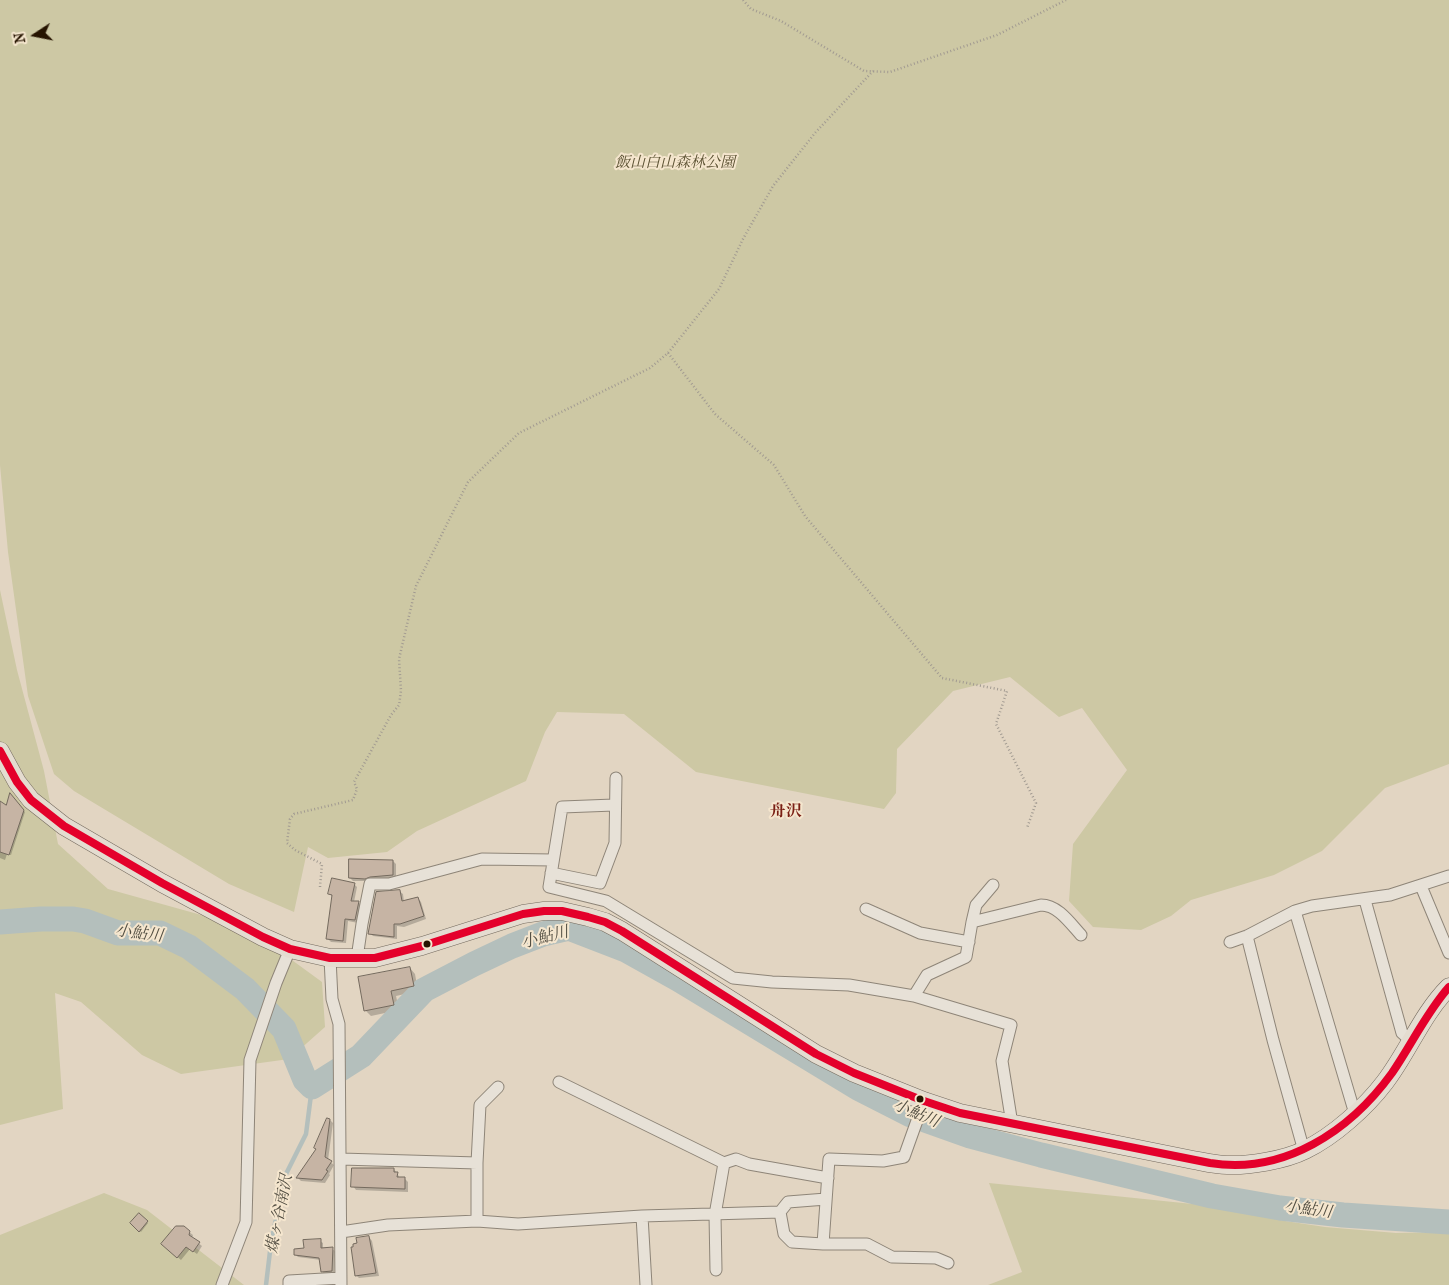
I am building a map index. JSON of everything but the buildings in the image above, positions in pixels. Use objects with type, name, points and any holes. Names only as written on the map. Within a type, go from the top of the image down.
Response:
[{"type":"main road","points":[[0,752],[17,782],[31,800],[64,826],[162,883],[263,937],[290,949],[330,958],[375,958],[422,946],[534,912],[562,911],[605,922],[622,931],[816,1054],[922,1106],[1227,1165],[1261,1163],[1304,1151],[1328,1136],[1355,1114],[1385,1082],[1429,1012],[1449,987]]},
{"type":"street","points":[[551,873],[600,883],[614,843],[616,778]]},
{"type":"street","points":[[614,805],[562,807],[549,887],[606,901],[733,978],[772,982],[850,985],[914,996],[1011,1025],[1002,1061],[1012,1124]]},
{"type":"street","points":[[357,958],[370,884],[389,884],[482,859],[554,860]]},
{"type":"street","points":[[1230,942],[1247,936],[1295,911],[1312,906],[1390,895],[1449,876]]},
{"type":"street","points":[[914,996],[927,975],[966,957],[976,905],[993,885]]},
{"type":"street","points":[[1420,886],[1449,953]]},
{"type":"street","points":[[1365,900],[1402,1032],[1411,1041]]},
{"type":"street","points":[[972,922],[1048,905],[1056,909],[1081,934]]},
{"type":"street","points":[[866,908],[920,933],[969,942]]},
{"type":"street","points":[[1295,911],[1355,1114]]},
{"type":"street","points":[[622,931],[633,916]]},
{"type":"street","points":[[1247,936],[1273,1040],[1304,1151]]},
{"type":"street","points":[[222,1285],[246,1222],[250,1060],[276,983],[290,949]]},
{"type":"street","points":[[289,1285],[289,1281],[341,1282],[339,1024],[332,999],[330,958]]},
{"type":"street","points":[[560,1082],[724,1163],[736,1159],[749,1164],[828,1178]]},
{"type":"street","points":[[477,1221],[480,1105],[498,1087]]},
{"type":"street","points":[[823,1244],[829,1159],[882,1161],[904,1157],[922,1106]]},
{"type":"street","points":[[341,1159],[477,1163]]},
{"type":"street","points":[[716,1270],[715,1215],[724,1163]]},
{"type":"street","points":[[341,1232],[388,1225],[477,1221],[518,1224],[642,1216],[780,1212],[788,1202],[826,1198]]},
{"type":"street","points":[[780,1212],[784,1234],[792,1242],[867,1244],[892,1257],[936,1258],[948,1263]]},
{"type":"street","points":[[642,1216],[646,1285]]},
{"type":"path","points":[[743,0],[751,10],[781,20],[864,71],[890,72],[997,35],[1066,0]]},
{"type":"path","points":[[320,887],[322,864],[295,850],[287,843],[290,819],[294,814],[353,800],[357,789],[354,782],[399,704],[401,691],[399,659],[416,586],[468,482],[519,434],[650,368],[668,353],[718,289],[742,239],[772,186],[816,133],[873,71]]},
{"type":"path","points":[[668,353],[714,414],[774,465],[805,516],[942,678],[1007,691],[996,724],[1036,803],[1027,828]]},
{"type":"green space","name":"飯山白山森林公園","points":[[0,0],[1449,0],[1449,764],[1385,788],[1322,851],[1274,875],[1191,900],[1171,916],[1141,930],[1093,927],[1069,901],[1073,844],[1127,770],[1082,708],[1059,717],[1010,677],[953,691],[897,749],[896,793],[884,809],[696,772],[624,714],[557,712],[545,732],[526,781],[417,831],[387,852],[328,858],[308,847],[294,912],[229,884],[74,791],[54,774],[28,696],[8,552],[0,465]]},
{"type":"green space","points":[[0,590],[17,670],[44,771],[58,844],[108,889],[248,928],[322,982],[325,1027],[289,1059],[181,1074],[142,1055],[81,1002],[55,993],[63,1109],[0,1125]]},
{"type":"green space","points":[[989,1183],[1212,1206],[1325,1227],[1396,1233],[1449,1232],[1449,1285],[988,1285],[1022,1272]]},
{"type":"green space","points":[[104,1193],[147,1210],[244,1285],[0,1285],[0,1235]]},
{"type":"waterway","name":"小鮎川","points":[[0,922],[73,919],[85,921],[118,933],[160,933],[189,947],[245,989],[284,1029],[305,1080],[312,1087],[361,1056],[424,990],[512,946],[543,934],[569,928],[626,950],[678,979],[858,1088],[911,1115],[970,1136],[1212,1196],[1280,1208],[1343,1215],[1449,1222]]},
{"type":"waterway","name":"煤ヶ谷南沢","points":[[266,1285],[271,1243],[285,1176],[306,1134],[312,1087]]},
{"type":"transit line","points":[[0,751],[17,782],[31,800],[64,826],[162,883],[263,937],[290,949],[330,958],[375,958],[422,946],[523,914],[562,911],[588,917],[605,922],[622,931],[816,1054],[854,1073],[924,1101],[960,1113],[1210,1163],[1237,1165],[1264,1162],[1289,1155],[1313,1144],[1335,1130],[1356,1113],[1392,1073],[1426,1018],[1449,987]]},
{"type":"district","name":"舟沢","points":[[786,812]]}]
